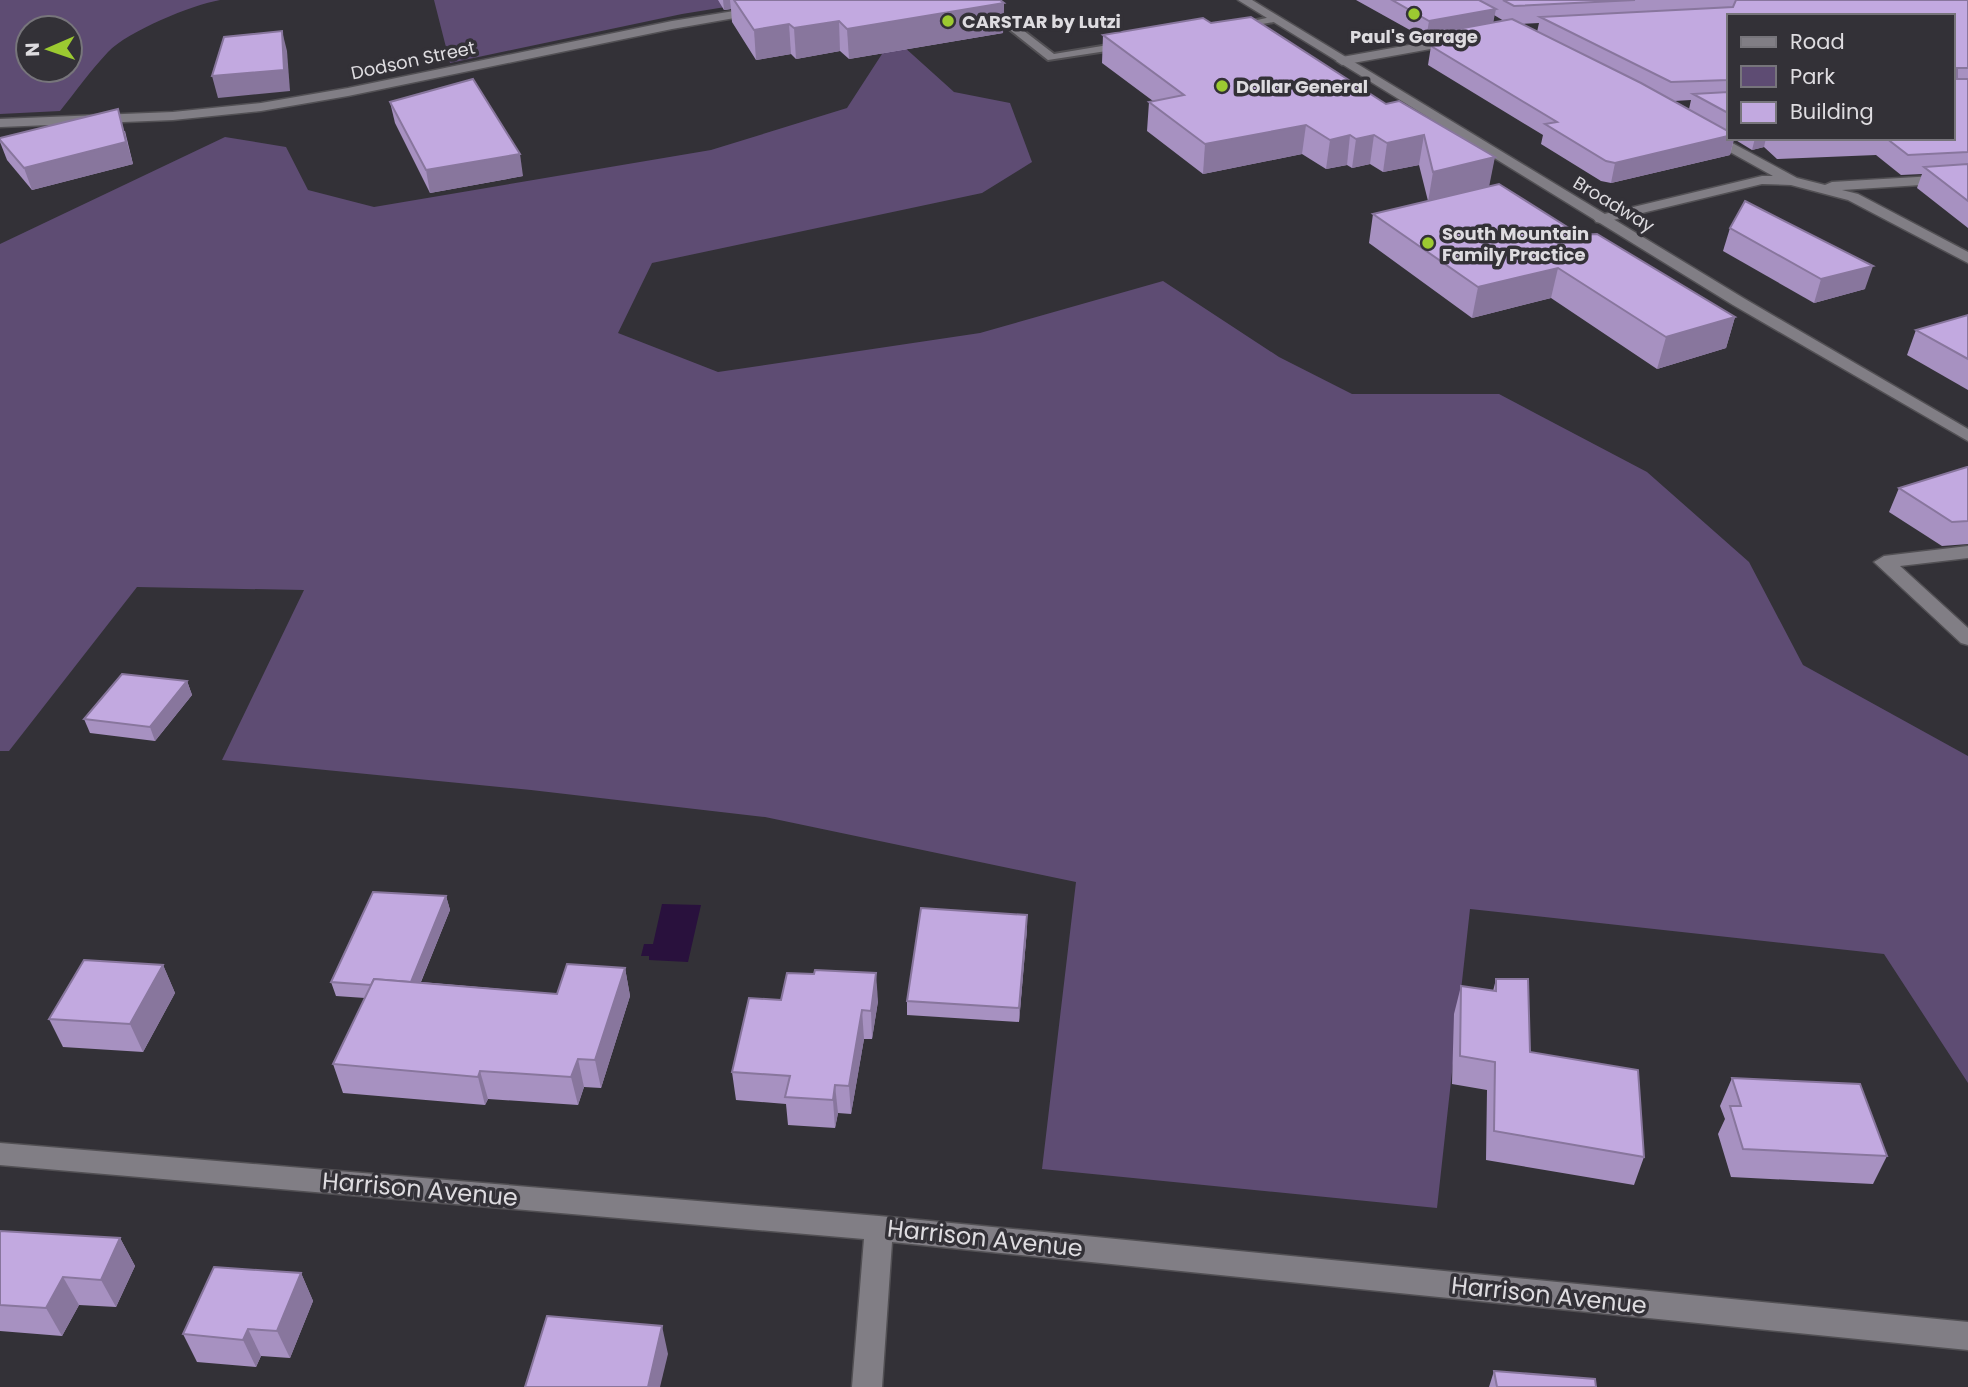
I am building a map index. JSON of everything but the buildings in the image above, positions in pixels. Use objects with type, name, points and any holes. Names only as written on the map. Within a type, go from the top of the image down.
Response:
[{"type":"street","name":"Broadway","points":[[1244,0],[1601,219],[1968,436]]},
{"type":"street","name":"Dodson Street","points":[[0,123],[173,116],[261,107],[771,9]]},
{"type":"street","points":[[1342,61],[1472,38]]},
{"type":"street","points":[[1694,126],[1792,181],[1853,197],[1968,258]]},
{"type":"street","points":[[1601,219],[1762,180],[1837,186],[1968,178]]},
{"type":"street","points":[[1968,552],[1884,562],[1968,639]]},
{"type":"street","name":"Harrison Avenue","points":[[0,1154],[879,1228],[1968,1336]]},
{"type":"street","points":[[867,1387],[879,1228]]},
{"type":"lane","points":[[976,0],[1052,58],[1135,44]]},
{"type":"lane","points":[[1228,27],[1275,19]]},
{"type":"green space","points":[[0,0],[220,0],[161,20],[130,36],[108,52],[84,81],[84,14],[14,14],[14,84],[82,84],[60,111],[0,114]]},
{"type":"green space","points":[[434,0],[768,0],[682,14],[450,63]]},
{"type":"green space","points":[[893,37],[954,92],[1010,103],[1032,162],[982,193],[652,263],[618,333],[718,372],[980,333],[1163,281],[1279,357],[1352,394],[1499,394],[1647,472],[1749,562],[1803,665],[1968,756],[1968,1083],[1884,954],[1470,909],[1437,1208],[1042,1169],[1076,882],[765,817],[531,790],[222,760],[304,590],[137,587],[9,751],[0,751],[0,244],[225,137],[286,147],[308,190],[374,207],[711,150],[847,108]]},
{"type":"shaded area","points":[[662,904],[701,905],[688,962],[649,960],[649,956],[641,956],[644,944],[653,944]]},
{"type":"place","name":"Paul's Garage","points":[[1414,14]]},
{"type":"place","name":"CARSTAR by Lutzi","points":[[948,21]]},
{"type":"place","name":"Dollar General","points":[[1222,86]]},
{"type":"place","name":"South Mountain Family Practice","points":[[1428,243]]}]
